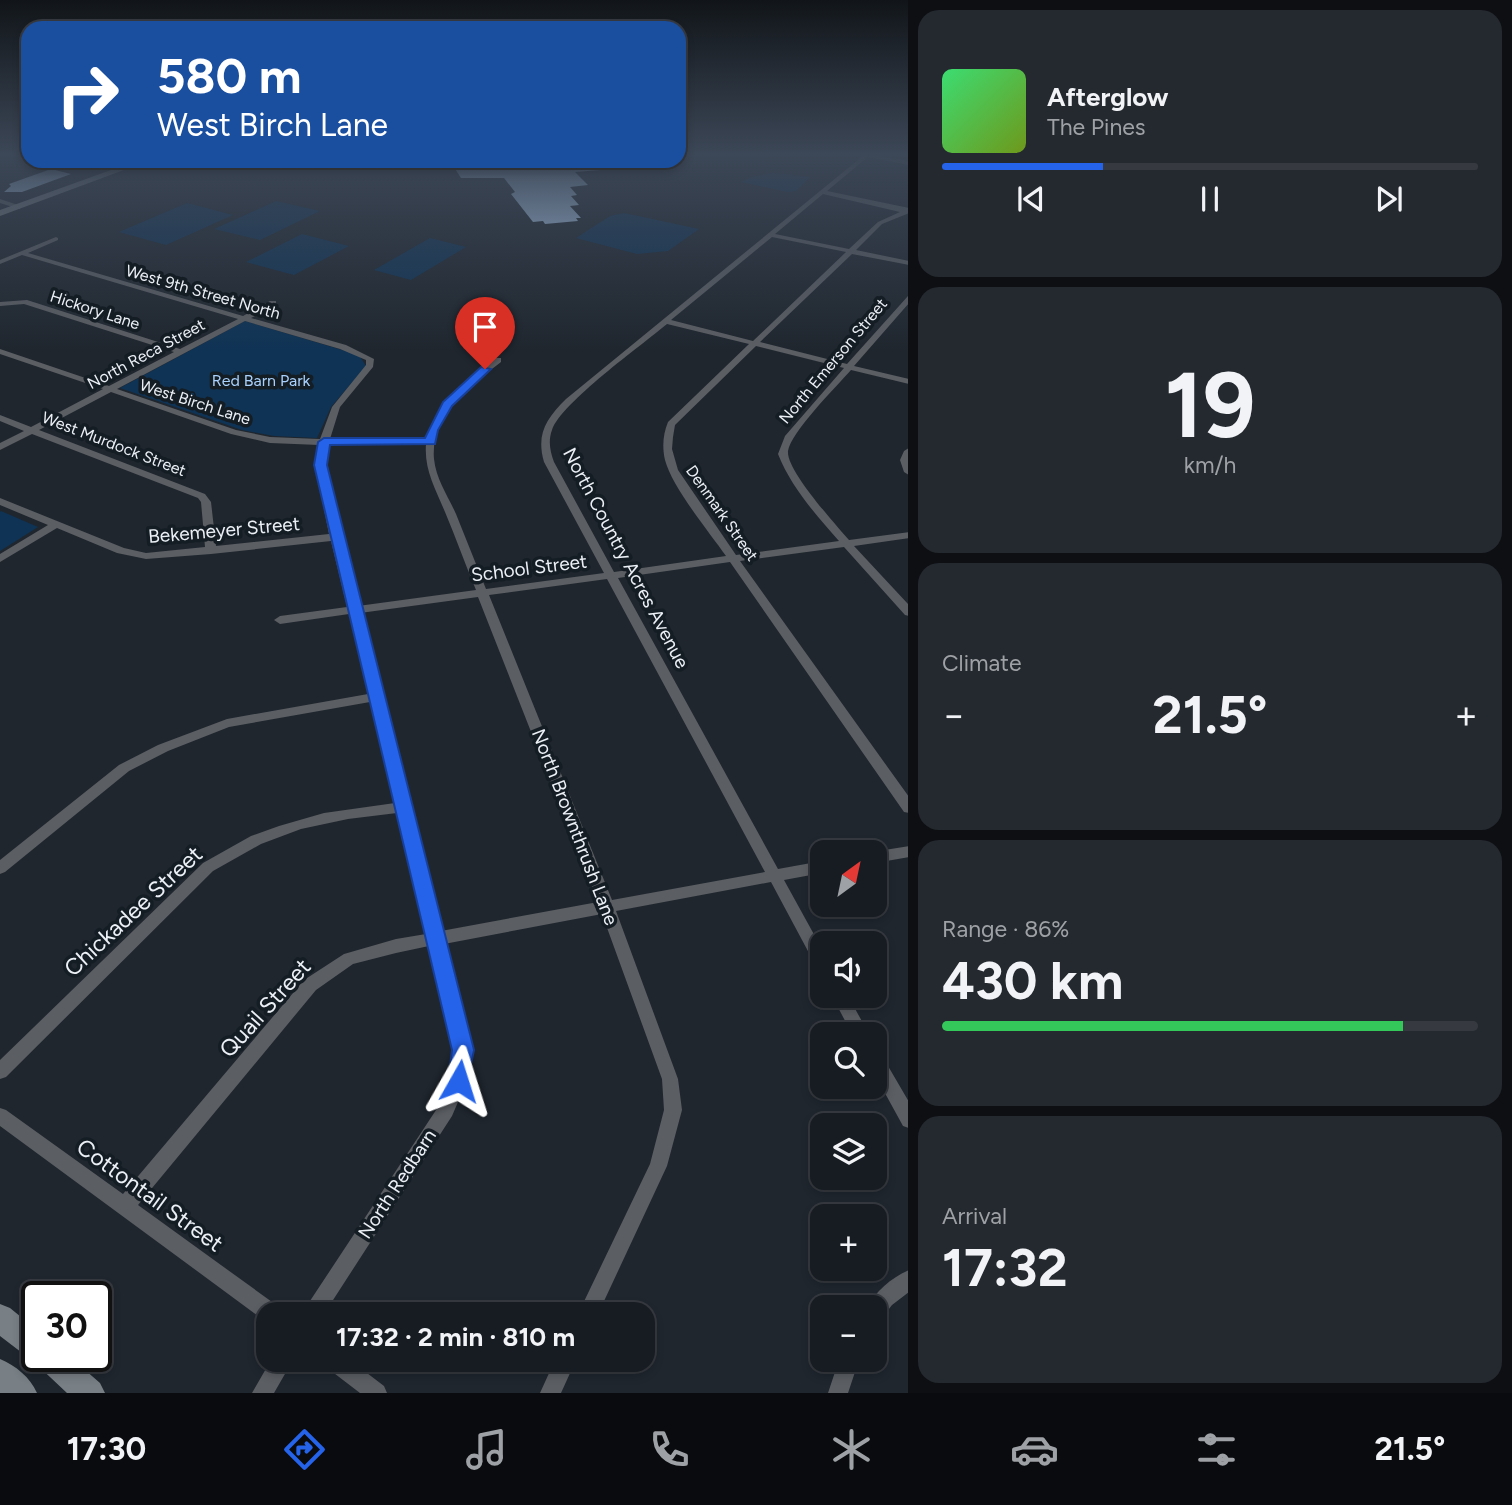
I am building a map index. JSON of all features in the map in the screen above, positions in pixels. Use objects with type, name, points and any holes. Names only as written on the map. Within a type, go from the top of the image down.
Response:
[{"type":"main road","points":[[0,1318],[21,1336]]},
{"type":"main road","points":[[65,1372],[90,1393]]},
{"type":"main road","points":[[0,1374],[22,1393]]},
{"type":"street","name":"North Country Acres Avenue","points":[[788,220],[559,411],[550,421],[543,441],[549,462],[810,941]]},
{"type":"street","name":"Denmark Street","points":[[887,220],[850,251],[671,424],[665,444],[671,466],[908,808]]},
{"type":"street","points":[[770,235],[908,263]]},
{"type":"street","points":[[1,260],[56,239]]},
{"type":"street","name":"West 9th Street North","points":[[21,253],[357,351],[370,359],[370,365]]},
{"type":"street","name":"North Emerson Street","points":[[908,298],[788,438],[783,454],[790,472],[908,613]]},
{"type":"street","name":"Hickory Lane","points":[[0,304],[24,302],[181,352]]},
{"type":"street","name":"North Reca Street","points":[[0,447],[273,303]]},
{"type":"street","points":[[665,321],[908,382]]},
{"type":"street","name":"West Birch Lane","points":[[0,351],[234,432],[270,440],[431,441]]},
{"type":"street","name":"North Brownthrush Lane","points":[[498,360],[472,379],[447,404],[433,430],[429,454],[433,477],[482,592],[607,907],[670,1079],[673,1110],[657,1166],[594,1302]]},
{"type":"street","name":"North Redbarn","points":[[321,1302],[446,1110],[459,1081],[463,1050],[335,537],[320,465],[324,442],[336,407],[370,365]]},
{"type":"street","name":"West Murdock Street","points":[[0,418],[202,496],[207,510],[211,551]]},
{"type":"street","points":[[908,451],[905,460],[908,472]]},
{"type":"street","name":"Bekemeyer Street","points":[[0,501],[132,554],[161,556],[335,537]]},
{"type":"street","points":[[0,559],[55,524]]},
{"type":"street","name":"School Street","points":[[280,620],[908,535]]},
{"type":"street","points":[[0,868],[124,768],[163,748],[226,723],[375,697]]},
{"type":"street","name":"Chickadee Street","points":[[0,1071],[208,867],[244,843],[272,831],[319,818],[402,807]]},
{"type":"street","points":[[887,855],[908,851]]},
{"type":"street","name":"Quail Street","points":[[125,1206],[310,985],[349,959],[435,940],[810,869]]},
{"type":"street","points":[[887,1081],[908,1120]]},
{"type":"street","name":"Cottontail Street","points":[[0,1116],[256,1302]]},
{"type":"street","points":[[887,1296],[908,1279]]},
{"type":"street","points":[[262,1393],[275,1372]]},
{"type":"street","points":[[348,1372],[377,1393]]},
{"type":"street","points":[[550,1393],[560,1372]]},
{"type":"street","points":[[838,1393],[845,1372]]},
{"type":"green space","points":[[147,220],[222,220],[166,245],[119,232]]},
{"type":"green space","points":[[234,220],[301,220],[260,240],[214,229]]},
{"type":"green space","points":[[604,220],[657,220],[699,229],[668,251],[637,254],[576,238]]},
{"type":"green space","points":[[302,234],[349,246],[294,275],[246,262]]},
{"type":"green space","points":[[430,238],[466,247],[411,280],[374,270]]},
{"type":"green space","name":"Red Barn Park","points":[[245,321],[359,355],[366,366],[331,407],[317,438],[274,436],[242,430],[120,388]]},
{"type":"green space","points":[[1,511],[38,527],[0,551]]},
{"type":"building","points":[[531,220],[578,221],[545,224],[543,221]]},
{"type":"route","points":[[459,1081],[463,1050],[335,537],[320,465],[324,442],[431,441],[433,430],[447,404],[485,369]]}]
